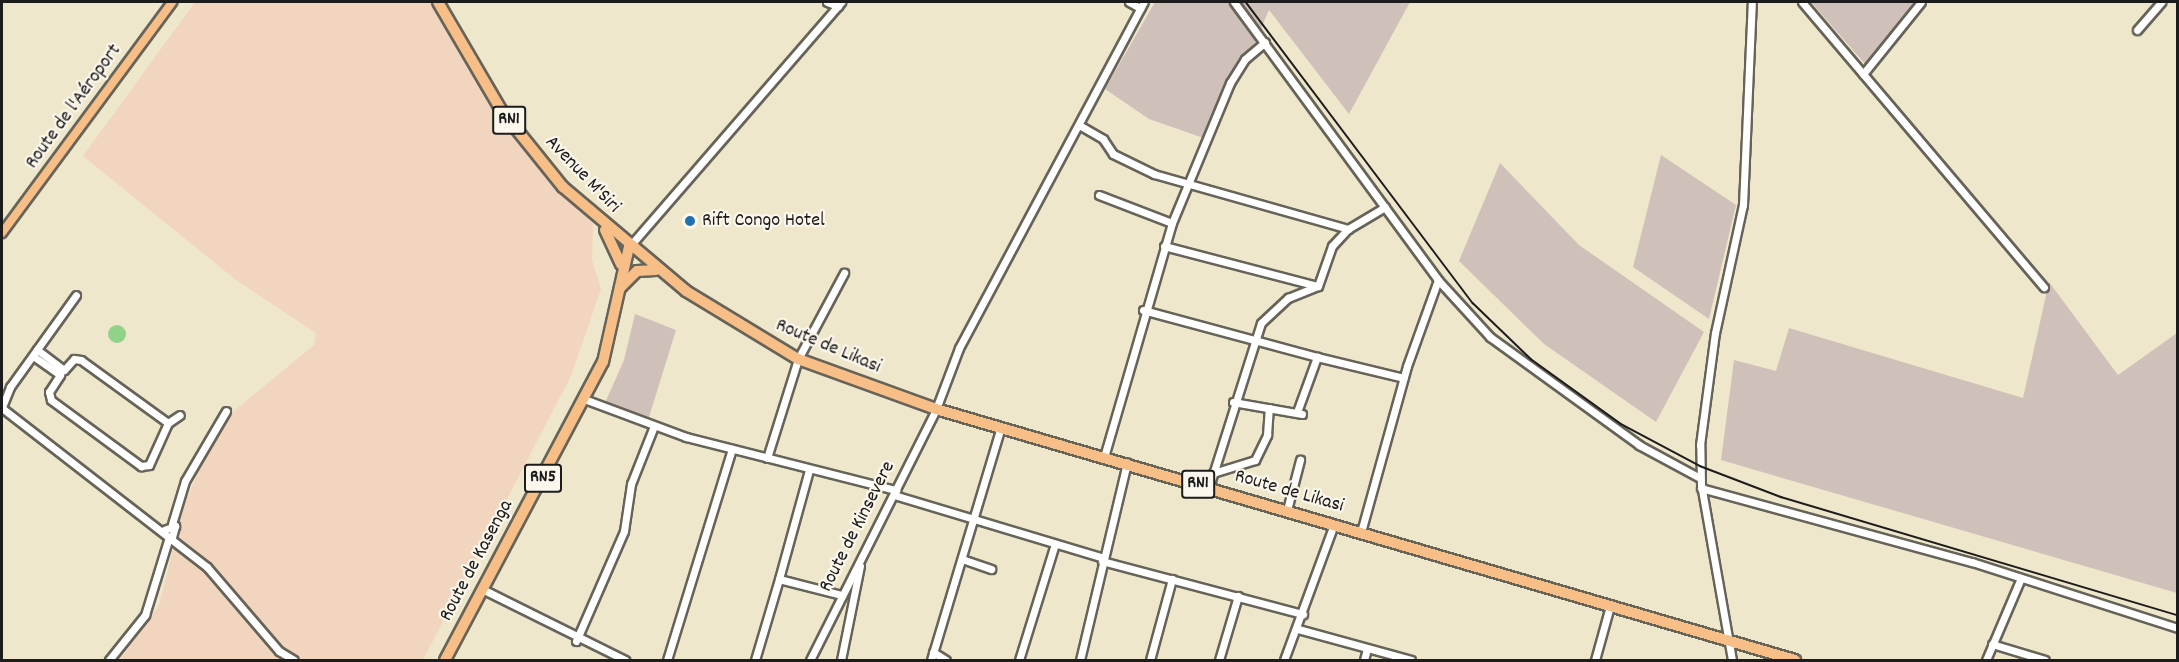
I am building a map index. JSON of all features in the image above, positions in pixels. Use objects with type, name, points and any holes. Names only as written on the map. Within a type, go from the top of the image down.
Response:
[{"type":"highway","name":"Avenue M'Siri","points":[[438,2],[501,110],[547,168],[600,222],[629,247]]},
{"type":"highway","points":[[600,222],[621,264]]},
{"type":"highway","name":"Route de Kasenga","points":[[445,660],[584,399],[608,348],[621,264],[629,247]]},
{"type":"highway","name":"Route de Likasi","points":[[629,247],[656,270],[710,308],[798,359],[936,409],[1001,426],[1795,660]]},
{"type":"highway","points":[[619,288],[636,271],[656,270]]},
{"type":"main road","name":"Route de l'Aéroport","points":[[2,233],[172,2]]},
{"type":"street","points":[[827,2],[839,4]]},
{"type":"street","points":[[1130,2],[1142,5]]},
{"type":"street","points":[[1234,2],[1438,280],[1490,337],[1540,377],[1639,445],[1700,478]]},
{"type":"street","points":[[1732,660],[1700,478],[1708,380],[1746,177],[1752,2]]},
{"type":"street","points":[[1802,2],[2044,287]]},
{"type":"street","points":[[1863,74],[1921,2]]},
{"type":"street","points":[[2137,30],[2161,2]]},
{"type":"street","points":[[629,247],[839,4]]},
{"type":"street","name":"Route de Kinsevere","points":[[810,660],[936,409],[959,348],[1142,5]]},
{"type":"street","points":[[1104,457],[1143,310],[1172,223],[1230,82],[1265,42]]},
{"type":"street","points":[[1079,125],[1103,139],[1113,154],[1188,185],[1348,229]]},
{"type":"street","points":[[1098,195],[1172,223]]},
{"type":"street","points":[[1209,487],[1252,339],[1275,308],[1318,286],[1330,250],[1348,229],[1385,207]]},
{"type":"street","points":[[1164,246],[1318,286]]},
{"type":"street","points":[[767,458],[798,359],[844,273]]},
{"type":"street","points":[[1360,532],[1404,378],[1438,280]]},
{"type":"street","points":[[76,296],[3,395],[2,408],[164,530],[207,567],[279,651],[294,660]]},
{"type":"street","points":[[1143,310],[1404,378]]},
{"type":"street","points":[[35,353],[62,372]]},
{"type":"street","points":[[1233,402],[1300,413],[1317,357]]},
{"type":"street","points":[[168,423],[81,360],[74,359],[62,372],[51,400],[141,466],[149,465],[168,423],[180,415]]},
{"type":"street","points":[[584,399],[654,426],[895,493],[973,520],[1101,559],[1303,614]]},
{"type":"street","points":[[1213,474],[1255,460],[1267,435],[1269,408]]},
{"type":"street","points":[[164,530],[172,524],[185,481],[226,411]]},
{"type":"street","points":[[576,641],[628,520],[631,484],[654,426]]},
{"type":"street","points":[[931,660],[1001,426]]},
{"type":"street","points":[[667,660],[732,449]]},
{"type":"street","points":[[1287,510],[1300,460]]},
{"type":"street","points":[[1080,660],[1101,559],[1127,463]]},
{"type":"street","points":[[755,660],[809,470]]},
{"type":"street","points":[[1701,488],[2020,578],[2178,628]]},
{"type":"street","points":[[109,660],[145,615],[171,537],[177,531],[172,524]]},
{"type":"street","points":[[1284,660],[1298,629],[1334,524]]},
{"type":"street","points":[[1019,660],[1055,544]]},
{"type":"street","points":[[962,559],[990,569]]},
{"type":"street","points":[[841,660],[860,560]]},
{"type":"street","points":[[1986,660],[2020,578]]},
{"type":"street","points":[[779,579],[842,595]]},
{"type":"street","points":[[1150,660],[1172,579]]},
{"type":"street","points":[[482,589],[576,641],[625,660]]},
{"type":"street","points":[[1219,660],[1238,596]]},
{"type":"street","points":[[1595,660],[1610,606]]},
{"type":"street","points":[[1298,629],[1411,660]]},
{"type":"street","points":[[1992,644],[2045,660]]},
{"type":"street","points":[[1364,660],[1367,649]]},
{"type":"street","points":[[803,660],[814,652]]},
{"type":"street","points":[[933,652],[946,660]]},
{"type":"shaded area","points":[[195,2],[433,2],[472,71],[593,224],[592,260],[601,289],[571,376],[423,660],[120,660],[159,605],[184,506],[206,453],[234,411],[314,345],[316,333],[236,280],[83,156]]},
{"type":"shaded area","points":[[1155,2],[1410,2],[1349,114],[1269,10],[1212,141],[1149,119],[1105,89]]},
{"type":"shaded area","points":[[1811,2],[1917,2],[1865,64]]},
{"type":"shaded area","points":[[1661,155],[1736,205],[1709,319],[1633,267]]},
{"type":"shaded area","points":[[1500,163],[1579,245],[1704,332],[1656,422],[1544,344],[1459,261]]},
{"type":"shaded area","points":[[2049,282],[2118,375],[2177,333],[2177,593],[1721,460],[1734,360],[1776,371],[1789,328],[2023,398]]},
{"type":"shaded area","points":[[635,314],[676,330],[649,417],[605,403],[624,360]]},
{"type":"green space","points":[[117,325],[123,328],[126,334],[123,340],[117,343],[111,340],[108,334],[111,328]]},
{"type":"railway","points":[[1246,2],[1473,303],[1531,359],[1621,424],[1700,466],[1781,497],[2178,615]]},
{"type":"place","name":"Rift Congo Hotel","points":[[690,221]]}]
